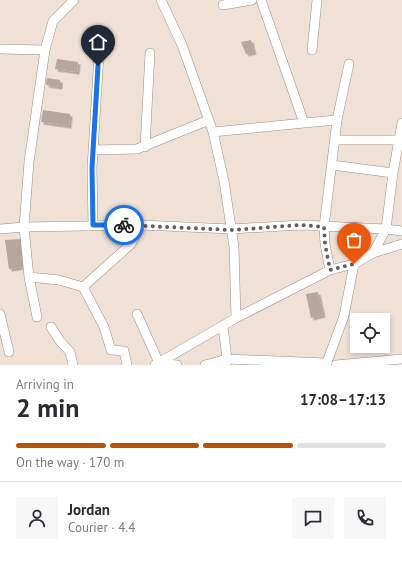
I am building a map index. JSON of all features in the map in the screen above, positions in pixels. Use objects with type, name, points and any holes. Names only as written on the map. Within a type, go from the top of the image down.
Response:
[{"type":"street","points":[[37,317],[29,277],[24,227],[29,162],[45,50],[53,21],[74,0]]},
{"type":"street","points":[[161,0],[182,45],[213,132],[224,181],[234,247],[236,318]]},
{"type":"street","points":[[223,5],[252,0]]},
{"type":"street","points":[[261,0],[304,123]]},
{"type":"street","points":[[312,50],[316,0]]},
{"type":"street","points":[[93,225],[92,168],[100,38]]},
{"type":"street","points":[[0,49],[45,50]]},
{"type":"street","points":[[145,147],[150,53]]},
{"type":"street","points":[[330,270],[325,244],[324,227],[337,120],[350,64]]},
{"type":"street","points":[[94,150],[137,149],[145,147],[209,120]]},
{"type":"street","points":[[213,132],[337,120]]},
{"type":"street","points":[[373,253],[386,229],[393,173],[402,123]]},
{"type":"street","points":[[335,140],[400,140]]},
{"type":"street","points":[[332,165],[393,173]]},
{"type":"street","points":[[0,229],[93,225],[141,225],[231,230],[301,225],[386,229],[402,232]]},
{"type":"street","points":[[84,287],[120,256],[131,244],[141,225]]},
{"type":"street","points":[[157,364],[223,327],[236,318],[330,270],[354,264],[373,253],[402,244]]},
{"type":"street","points":[[205,365],[226,362],[326,364],[344,316],[354,264]]},
{"type":"street","points":[[29,277],[59,280],[84,287],[104,327],[111,350],[124,351],[127,365]]},
{"type":"street","points":[[0,314],[8,352]]},
{"type":"street","points":[[137,314],[157,364]]},
{"type":"street","points":[[51,327],[60,341],[70,352],[73,365]]},
{"type":"street","points":[[223,327],[226,362]]},
{"type":"street","points":[[336,365],[402,359]]},
{"type":"street","points":[[157,364],[177,365]]},
{"type":"building","points":[[251,40],[254,52],[246,54],[241,42]]},
{"type":"building","points":[[57,59],[78,62],[77,72],[55,69]]},
{"type":"building","points":[[47,78],[60,80],[60,87],[46,85]]},
{"type":"building","points":[[43,110],[70,114],[69,126],[41,122]]},
{"type":"building","points":[[21,239],[23,267],[9,269],[5,240]]},
{"type":"building","points":[[318,292],[323,315],[311,318],[306,294]]},
{"type":"way so far","points":[[124,225],[231,230],[301,225],[324,227],[325,244],[330,270],[354,264]]},
{"type":"route","points":[[98,66],[92,168],[93,225],[124,225]]}]
